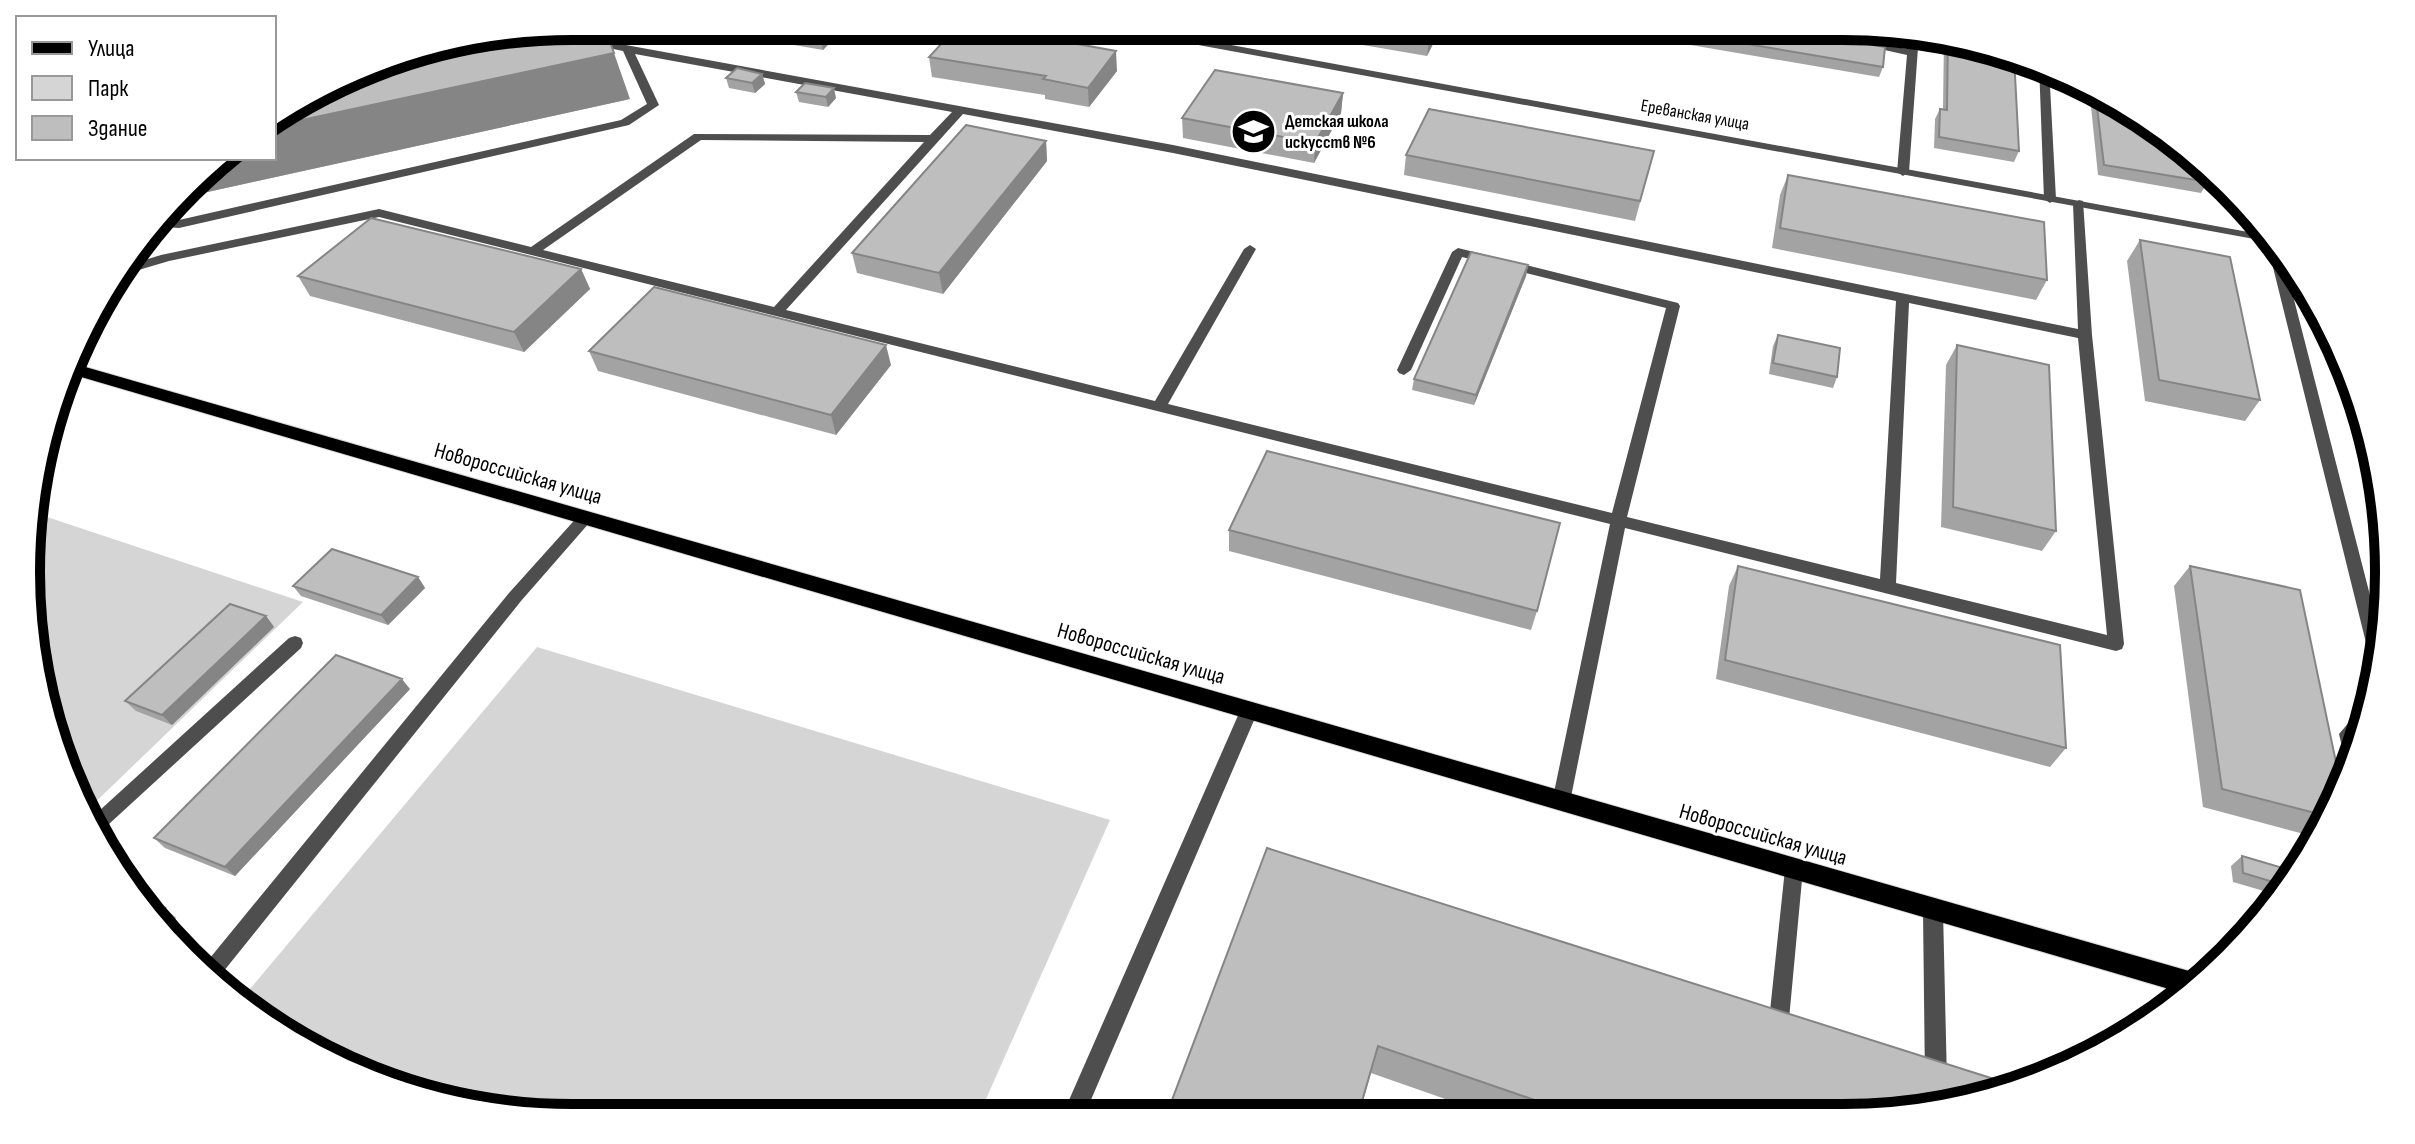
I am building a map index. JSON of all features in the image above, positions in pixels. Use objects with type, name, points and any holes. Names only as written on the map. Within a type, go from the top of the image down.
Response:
[{"type":"main road","name":"Новороссийская улица","points":[[79,371],[2183,981]]},
{"type":"street","name":"Ереванская улица","points":[[1185,40],[2256,237]]},
{"type":"street","points":[[572,44],[588,41],[1188,152],[2085,335]]},
{"type":"street","points":[[1855,43],[1913,53]]},
{"type":"street","points":[[1903,172],[1913,45]]},
{"type":"street","points":[[170,224],[625,123],[653,105],[627,49]]},
{"type":"street","points":[[2044,79],[2050,199]]},
{"type":"street","points":[[777,311],[959,111]]},
{"type":"street","points":[[532,252],[698,136],[931,139]]},
{"type":"street","points":[[136,267],[166,258],[379,213],[1619,518],[2116,644],[2085,335],[2079,204]]},
{"type":"street","points":[[1160,405],[1250,249]]},
{"type":"street","points":[[1404,370],[1458,252],[1673,306],[1619,518],[1561,802]]},
{"type":"street","points":[[2279,268],[2371,632]]},
{"type":"street","points":[[1888,588],[1903,296]]},
{"type":"street","points":[[216,967],[515,597],[585,518]]},
{"type":"street","points":[[102,820],[295,643]]},
{"type":"street","points":[[1078,1104],[1249,711]]},
{"type":"street","points":[[1777,1044],[1794,869]]},
{"type":"street","points":[[1933,910],[1936,1096]]},
{"type":"green space","points":[[43,516],[303,602],[93,804],[68,743],[50,676],[41,607]]},
{"type":"green space","points":[[537,647],[1110,820],[984,1104],[572,1104],[468,1094],[368,1064],[306,1033],[247,993]]},
{"type":"building","points":[[609,40],[614,53],[287,123],[368,80],[468,50],[537,41]]},
{"type":"building","points":[[945,40],[1055,40],[1116,51],[1088,88],[1043,79],[1046,76],[929,57]]},
{"type":"building","points":[[1724,40],[1843,40],[1885,47],[1883,67]]},
{"type":"building","points":[[1948,50],[2015,68],[2019,151],[1939,137],[1940,109],[1947,110]]},
{"type":"building","points":[[737,68],[762,74],[752,83],[726,78]]},
{"type":"building","points":[[1215,70],[1343,93],[1315,143],[1182,118]]},
{"type":"building","points":[[805,83],[834,88],[826,97],[796,92]]},
{"type":"building","points":[[2097,105],[2167,150],[2204,181],[2104,165]]},
{"type":"building","points":[[1429,109],[1654,151],[1640,201],[1406,155]]},
{"type":"building","points":[[966,125],[1046,141],[939,273],[852,253]]},
{"type":"building","points":[[1788,175],[2044,222],[2047,280],[1780,228]]},
{"type":"building","points":[[371,218],[581,269],[514,332],[298,276]]},
{"type":"building","points":[[2140,240],[2230,257],[2260,400],[2159,380]]},
{"type":"building","points":[[1471,252],[1528,265],[1476,395],[1414,379]]},
{"type":"building","points":[[654,287],[886,345],[831,415],[589,351]]},
{"type":"building","points":[[1778,335],[1840,348],[1837,377],[1773,363]]},
{"type":"building","points":[[1957,345],[2049,365],[2056,531],[1953,507]]},
{"type":"building","points":[[1267,451],[1560,523],[1537,611],[1229,530]]},
{"type":"building","points":[[332,549],[418,577],[381,615],[293,586]]},
{"type":"building","points":[[1738,566],[2060,645],[2066,748],[1725,660]]},
{"type":"building","points":[[2190,566],[2300,590],[2337,769],[2317,813],[2222,789]]},
{"type":"building","points":[[230,604],[266,616],[162,715],[125,701]]},
{"type":"building","points":[[336,655],[402,679],[225,867],[154,838]]},
{"type":"building","points":[[1267,848],[1999,1081],[1947,1094],[1878,1103],[1546,1104],[1378,1046],[1361,1104],[1171,1104]]},
{"type":"building","points":[[2242,856],[2285,869],[2275,882],[2243,873]]},
{"type":"place","name":"Детская школа искусств №6","points":[[1254,131]]}]
